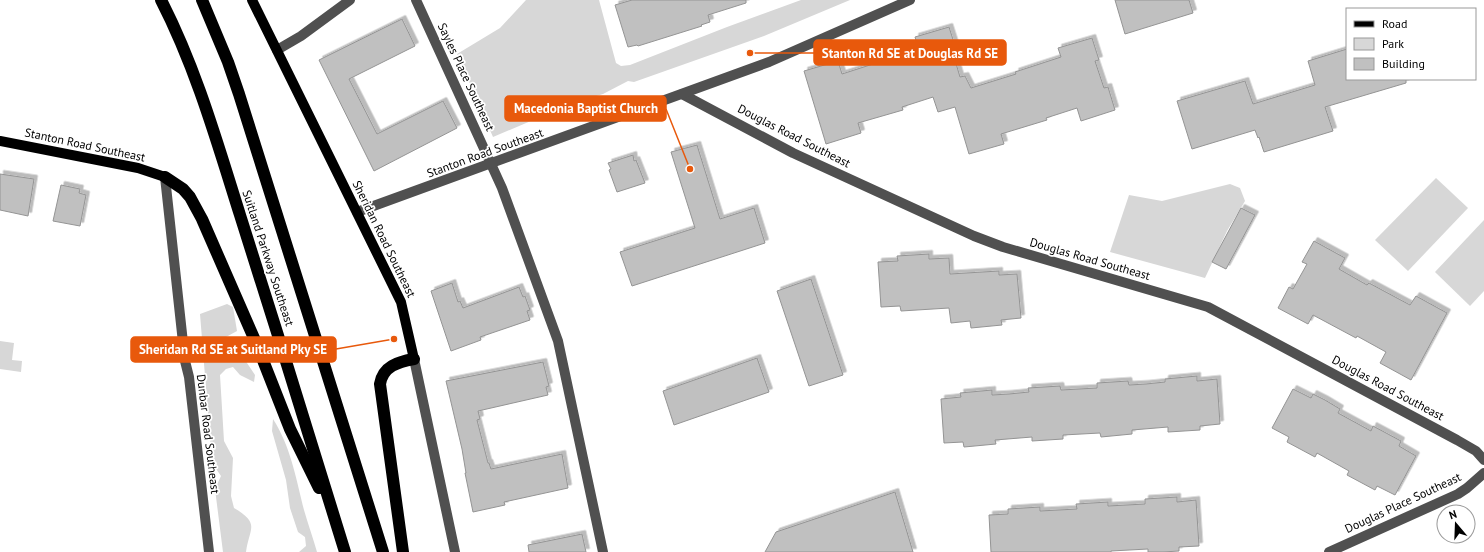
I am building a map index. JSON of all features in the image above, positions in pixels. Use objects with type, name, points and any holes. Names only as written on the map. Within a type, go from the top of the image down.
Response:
[{"type":"highway","name":"Suitland Parkway Southeast","points":[[161,0],[179,39],[205,104],[345,552]]},
{"type":"highway","name":"Suitland Parkway Southeast","points":[[202,0],[228,62],[242,102],[383,552]]},
{"type":"highway","points":[[165,177],[183,189],[190,197],[202,219],[257,345],[290,429],[336,524]]},
{"type":"highway","points":[[403,552],[380,384],[383,372],[389,367],[414,359]]},
{"type":"main road","name":"Sheridan Road Southeast","points":[[252,0],[401,302],[414,359]]},
{"type":"main road","name":"Stanton Road Southeast","points":[[0,141],[138,168],[165,177]]},
{"type":"street","points":[[276,50],[301,36],[350,0]]},
{"type":"street","name":"Sayles Place Southeast","points":[[416,0],[502,188],[558,341],[603,552]]},
{"type":"street","name":"Stanton Road Southeast","points":[[357,212],[769,62],[910,0]]},
{"type":"street","name":"Douglas Road Southeast","points":[[682,94],[793,153],[974,236],[1003,247],[1208,306],[1457,440],[1476,451],[1484,460]]},
{"type":"street","name":"Dunbar Road Southeast","points":[[165,177],[176,290],[185,361],[189,377],[209,552]]},
{"type":"street","name":"Sheridan Road Southeast","points":[[414,359],[455,552]]},
{"type":"street","name":"Douglas Place Southeast","points":[[1329,552],[1458,494],[1468,488],[1484,473]]},
{"type":"green space","points":[[526,0],[599,0],[616,63],[621,66],[630,65],[801,0],[850,0],[764,36],[634,82],[628,81],[603,94],[573,103],[493,137],[457,54],[500,28]]},
{"type":"green space","points":[[1436,178],[1468,208],[1408,271],[1375,240]]},
{"type":"green space","points":[[1230,184],[1240,188],[1245,201],[1227,231],[1205,278],[1110,252],[1129,195],[1162,201]]},
{"type":"green space","points":[[1484,220],[1484,291],[1470,306],[1435,272]]},
{"type":"green space","points":[[227,304],[233,307],[237,331],[226,337],[228,345],[243,354],[255,375],[254,382],[240,375],[233,367],[226,369],[220,375],[224,441],[233,458],[231,496],[234,508],[248,518],[251,527],[246,552],[223,552],[215,489],[221,476],[212,463],[200,314]]},
{"type":"green space","points":[[0,341],[14,343],[12,360],[22,361],[21,372],[0,369]]},
{"type":"green space","points":[[273,419],[289,452],[317,552],[299,552],[306,546],[305,537],[298,532],[290,508],[286,480],[272,431]]},
{"type":"building","points":[[632,0],[746,0],[746,3],[708,15],[710,22],[701,25],[702,26],[638,46],[628,47],[615,5]]},
{"type":"building","points":[[1115,0],[1189,0],[1193,13],[1125,34]]},
{"type":"building","points":[[402,19],[415,46],[349,79],[377,134],[443,101],[457,128],[374,171],[319,60]]},
{"type":"building","points":[[949,27],[956,49],[952,50],[960,77],[965,76],[971,88],[1016,74],[1015,72],[1061,57],[1058,48],[1092,38],[1099,60],[1095,61],[1104,88],[1108,87],[1115,110],[1081,121],[1077,108],[1046,118],[1047,120],[1001,134],[1004,144],[969,154],[955,107],[938,112],[933,97],[902,107],[903,110],[858,123],[861,133],[826,144],[804,71],[838,61],[842,74],[873,64],[872,61],[918,47],[915,37]]},
{"type":"building","points":[[1346,49],[1346,80],[1406,80],[1406,83],[1325,107],[1333,131],[1264,152],[1255,130],[1192,149],[1177,101],[1245,81],[1253,104],[1315,85],[1308,61]]},
{"type":"building","points":[[697,145],[720,219],[754,208],[765,243],[632,286],[620,252],[695,228],[671,152]]},
{"type":"building","points":[[633,155],[634,161],[636,160],[645,183],[617,192],[608,163]]},
{"type":"building","points":[[0,174],[34,179],[28,216],[0,210]]},
{"type":"building","points":[[61,185],[80,189],[79,193],[86,195],[80,226],[53,221]]},
{"type":"building","points":[[1241,208],[1255,215],[1226,269],[1212,262]]},
{"type":"building","points":[[1314,241],[1345,258],[1339,269],[1367,285],[1369,283],[1410,305],[1416,296],[1447,313],[1411,380],[1380,363],[1386,352],[1357,336],[1356,338],[1313,315],[1308,324],[1278,308],[1289,287],[1293,289],[1307,264],[1302,262]]},
{"type":"building","points":[[929,254],[929,259],[949,258],[950,274],[999,271],[999,275],[1017,274],[1021,318],[1001,320],[1002,325],[971,328],[970,321],[951,323],[949,308],[901,311],[900,306],[881,307],[878,262],[898,261],[897,256]]},
{"type":"building","points":[[811,279],[843,375],[809,386],[777,291]]},
{"type":"building","points":[[452,283],[458,302],[460,301],[463,308],[519,287],[523,297],[525,296],[530,310],[527,311],[530,320],[480,337],[481,340],[451,351],[431,291]]},
{"type":"building","points":[[757,358],[769,392],[674,425],[663,391]]},
{"type":"building","points":[[543,362],[549,386],[546,387],[548,395],[478,411],[480,419],[477,420],[488,463],[491,469],[562,454],[568,488],[504,502],[505,505],[473,512],[462,449],[446,381]]},
{"type":"building","points":[[1197,376],[1197,381],[1217,379],[1220,424],[1200,426],[1200,430],[1168,432],[1168,427],[1132,430],[1132,434],[1101,437],[1100,433],[1063,435],[1063,439],[1032,441],[1032,437],[995,440],[996,444],[964,447],[963,442],[944,443],[941,399],[961,397],[960,393],[992,390],[992,395],[1009,394],[1029,392],[1028,388],[1060,386],[1061,390],[1097,388],[1097,383],[1128,381],[1129,385],[1146,384],[1165,382],[1165,379]]},
{"type":"building","points":[[1293,389],[1311,398],[1313,394],[1340,409],[1338,413],[1371,431],[1373,426],[1401,441],[1399,446],[1416,456],[1395,495],[1377,486],[1375,490],[1347,475],[1349,471],[1317,453],[1315,457],[1287,442],[1289,437],[1272,428]]},
{"type":"building","points":[[895,492],[913,552],[765,552],[776,532]]},
{"type":"building","points":[[1177,497],[1177,502],[1196,500],[1199,546],[1179,547],[1179,551],[1163,552],[1148,552],[1148,549],[1111,552],[991,552],[989,515],[1008,514],[1008,509],[1040,507],[1040,511],[1077,509],[1076,504],[1108,502],[1108,506],[1145,504],[1145,499]]},
{"type":"building","points":[[582,534],[586,552],[529,552],[528,545]]},
{"type":"place","name":"Stanton Rd SE at Douglas Rd SE","points":[[750,53]]},
{"type":"place","name":"Macedonia Baptist Church","points":[[690,169]]},
{"type":"place","name":"Sheridan Rd SE at Suitland Pky SE","points":[[394,339]]}]
